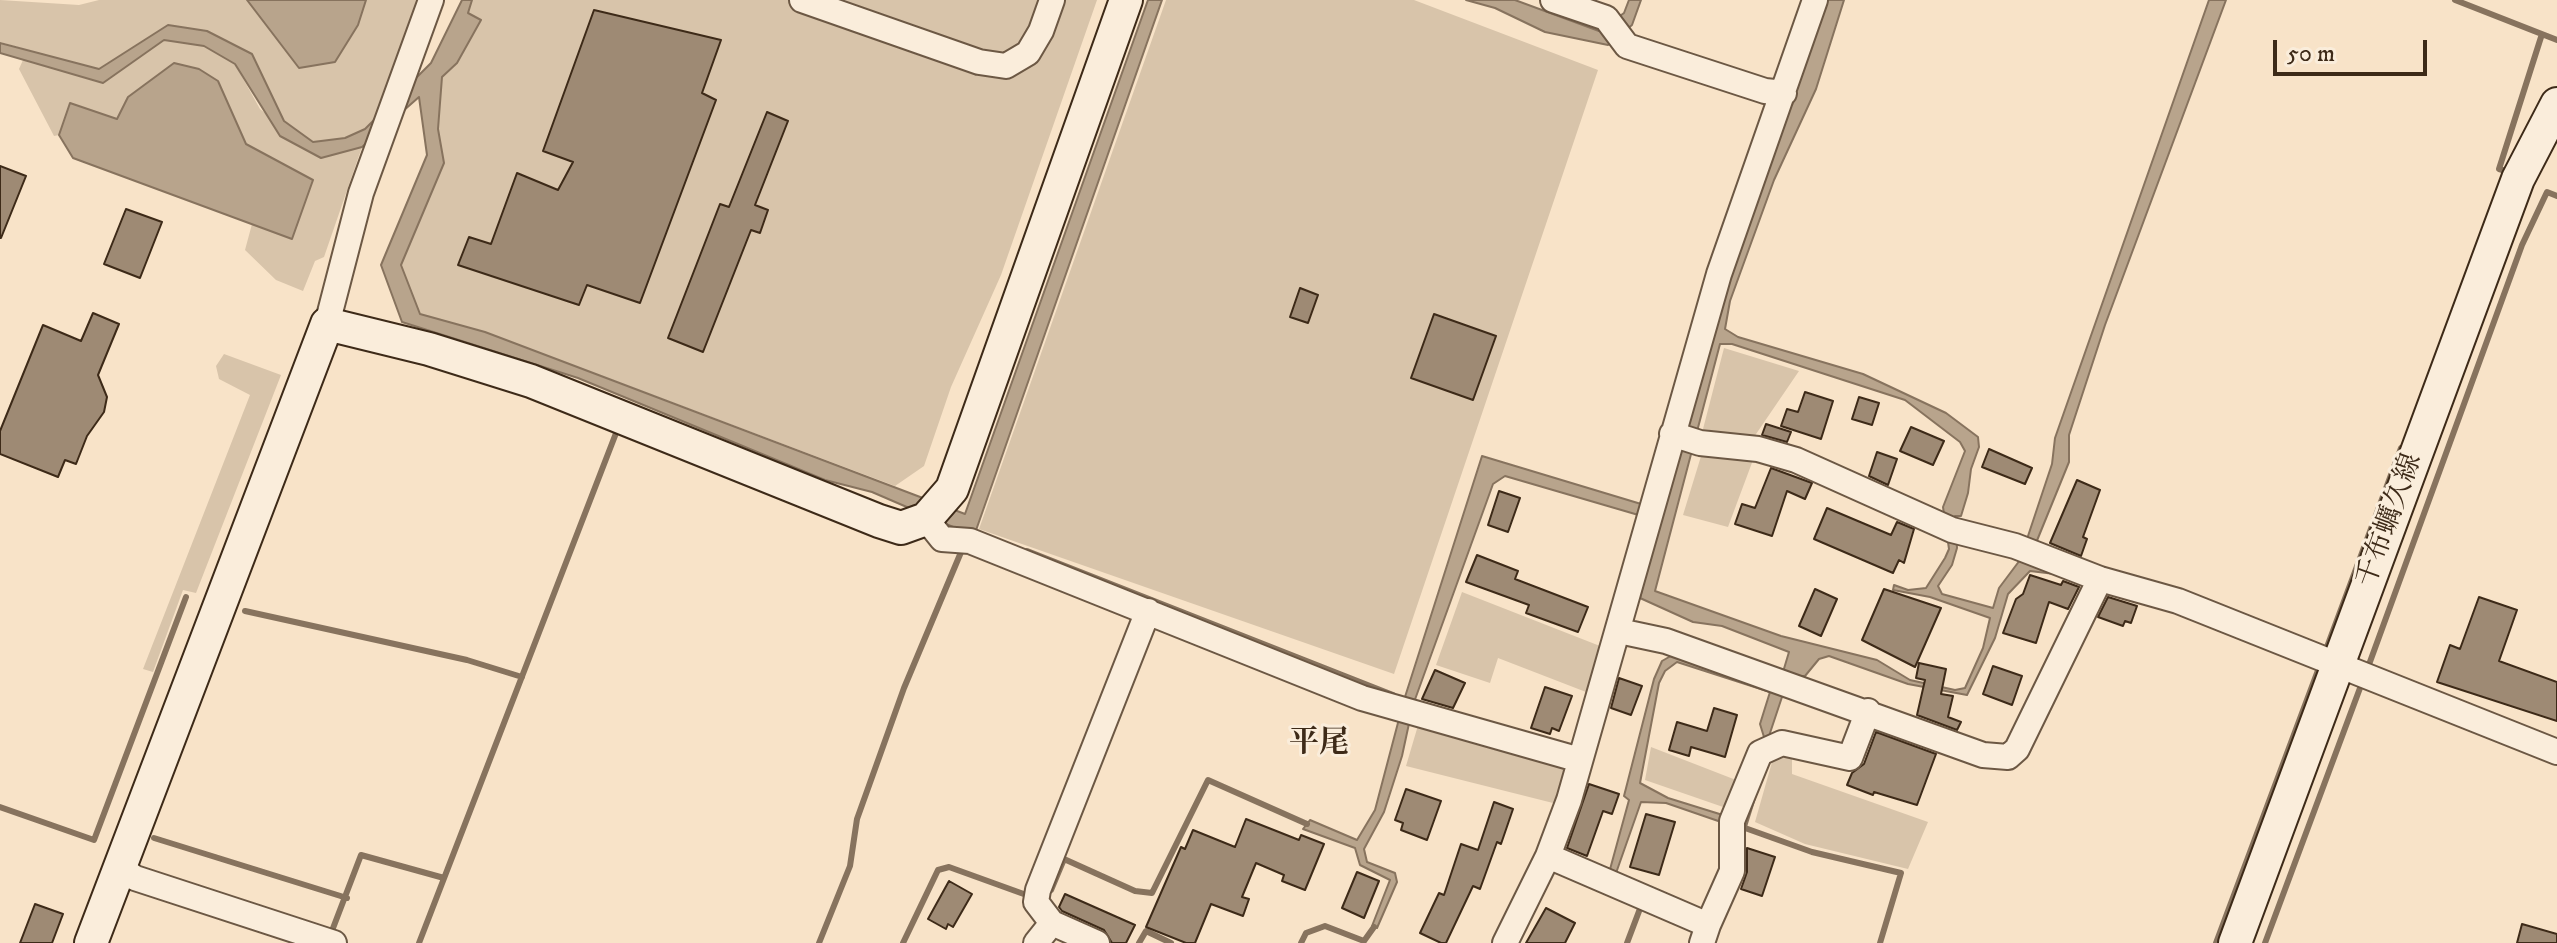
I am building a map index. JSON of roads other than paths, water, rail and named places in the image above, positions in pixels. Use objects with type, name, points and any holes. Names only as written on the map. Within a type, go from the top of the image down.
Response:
[{"type":"street","points":[[91,943],[327,324],[361,193],[431,0]]},
{"type":"street","points":[[802,0],[979,62],[1006,66],[1028,53],[1041,31],[1052,0]]},
{"type":"street","points":[[1126,0],[936,508],[942,539],[966,540],[1407,713],[1580,760]]},
{"type":"street","points":[[1553,0],[1615,30],[1627,46],[1765,91],[1784,93]]},
{"type":"street","points":[[1505,943],[1548,856],[1580,760],[1719,274],[1815,0]]},
{"type":"street","name":"千布蠣久線","points":[[2235,943],[2341,668],[2518,179],[2557,104]]},
{"type":"street","points":[[327,324],[429,349],[531,381],[901,528],[936,508]]},
{"type":"street","points":[[1672,434],[1700,443],[1758,449],[1796,460],[1951,529],[2015,546],[2100,579],[2178,601],[2557,752]]},
{"type":"street","points":[[1619,631],[1666,641],[1868,711],[1983,755],[2008,757],[2017,749],[2100,579]]},
{"type":"street","points":[[1097,943],[1052,923],[1037,896],[1148,611]]},
{"type":"street","points":[[1548,856],[1705,934],[1732,871],[1732,821],[1766,750],[1782,743],[1850,758],[1868,711]]},
{"type":"street","points":[[119,867],[135,878],[329,941]]},
{"type":"street","points":[[1036,943],[1052,923]]},
{"type":"waterway","points":[[2455,0],[2557,40]]},
{"type":"waterway","points":[[2504,176],[2506,171],[2499,169],[2542,34]]},
{"type":"waterway","points":[[2367,670],[2522,245],[2547,192],[2557,196]]},
{"type":"waterway","points":[[419,943],[618,428]]},
{"type":"waterway","points":[[2324,655],[2401,448]]},
{"type":"waterway","points":[[819,943],[850,866],[857,819],[904,688],[964,545]]},
{"type":"waterway","points":[[1027,551],[1393,695]]},
{"type":"waterway","points":[[0,807],[94,840],[186,597]]},
{"type":"waterway","points":[[245,611],[467,660],[522,677]]},
{"type":"waterway","points":[[2216,943],[2320,665]]},
{"type":"waterway","points":[[2265,943],[2363,680]]},
{"type":"waterway","points":[[1046,892],[1051,890],[1064,859],[1135,891],[1152,893],[1208,780],[1307,824]]},
{"type":"waterway","points":[[1745,828],[1812,852],[1901,873],[1880,943]]},
{"type":"waterway","points":[[154,838],[347,898]]},
{"type":"waterway","points":[[330,936],[361,855],[444,878]]},
{"type":"waterway","points":[[903,943],[938,870],[949,867],[1032,897]]},
{"type":"waterway","points":[[1627,943],[1641,906],[1636,904]]},
{"type":"waterway","points":[[1301,943],[1306,933],[1325,926],[1364,941],[1374,927]]},
{"type":"waterway","points":[[1139,943],[1146,931],[1171,943]]},
{"type":"district","name":"平尾","points":[[1319,745]]}]
